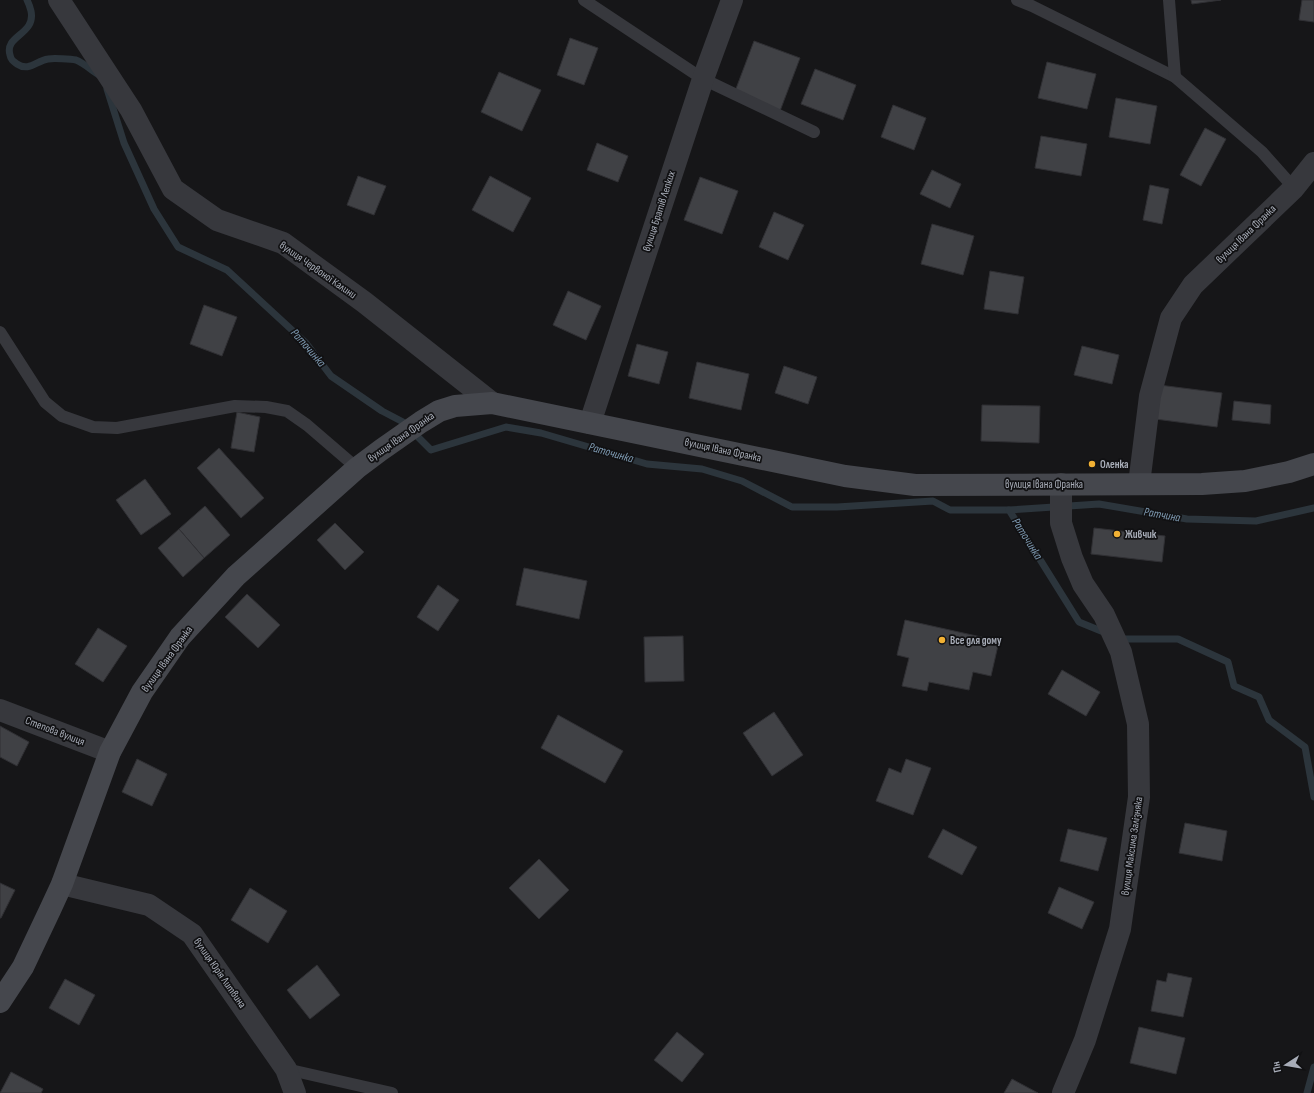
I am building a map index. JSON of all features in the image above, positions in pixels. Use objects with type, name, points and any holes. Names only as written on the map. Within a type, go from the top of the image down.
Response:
[{"type":"main road","name":"вулиця Івана Франка","points":[[0,1002],[23,967],[62,884],[110,752],[142,692],[180,637],[236,576],[357,468],[421,422],[439,411],[455,406],[492,403],[845,476],[915,486],[1060,491],[1139,484],[1202,484],[1245,481],[1288,472],[1314,464]]},
{"type":"street","name":"вулиця Червоної Калини","points":[[59,0],[132,110],[173,189],[217,220],[283,243],[364,302],[492,403]]},
{"type":"street","name":"вулиця Братів Лепких","points":[[590,423],[703,79],[732,0]]},
{"type":"street","name":"вулиця Івана Франка","points":[[1139,484],[1150,396],[1171,318],[1193,285],[1294,188],[1314,163]]},
{"type":"street","name":"вулиця Максима Залізняка","points":[[1060,491],[1061,523],[1072,558],[1084,584],[1104,615],[1121,652],[1138,724],[1139,797],[1120,929],[1085,1040],[1063,1093]]},
{"type":"street","name":"Степова вулиця","points":[[0,710],[110,752]]},
{"type":"street","name":"вулиця Юрія Литвина","points":[[62,884],[149,905],[192,934],[286,1069],[295,1093]]},
{"type":"lane","points":[[584,0],[703,79],[814,132]]},
{"type":"lane","points":[[1017,0],[1175,77],[1262,152],[1294,188]]},
{"type":"lane","points":[[1169,0],[1175,77]]},
{"type":"lane","points":[[0,332],[45,402],[62,416],[93,427],[117,428],[234,406],[266,406],[287,412],[307,425],[357,468]]},
{"type":"lane","points":[[286,1069],[392,1093]]},
{"type":"building","points":[[1191,0],[1221,0],[1192,4]]},
{"type":"building","points":[[1302,0],[1314,0],[1314,22],[1299,20]]},
{"type":"building","points":[[570,38],[598,48],[584,85],[557,75]]},
{"type":"building","points":[[754,41],[800,58],[780,111],[734,94]]},
{"type":"building","points":[[1047,62],[1096,74],[1087,109],[1038,98]]},
{"type":"building","points":[[815,69],[856,85],[843,120],[801,104]]},
{"type":"building","points":[[499,72],[541,90],[522,131],[481,112]]},
{"type":"building","points":[[1116,98],[1157,106],[1150,144],[1109,137]]},
{"type":"building","points":[[893,105],[926,118],[914,150],[881,137]]},
{"type":"building","points":[[1205,128],[1226,139],[1201,186],[1180,175]]},
{"type":"building","points":[[1041,136],[1087,144],[1081,176],[1035,168]]},
{"type":"building","points":[[597,143],[628,156],[618,182],[587,170]]},
{"type":"building","points":[[932,170],[961,184],[950,208],[920,194]]},
{"type":"building","points":[[358,176],[386,186],[374,215],[347,205]]},
{"type":"building","points":[[490,176],[531,198],[513,232],[472,210]]},
{"type":"building","points":[[700,177],[738,191],[722,234],[684,220]]},
{"type":"building","points":[[1150,185],[1169,189],[1162,224],[1143,220]]},
{"type":"building","points":[[774,212],[804,225],[788,260],[759,247]]},
{"type":"building","points":[[932,224],[974,236],[963,275],[921,264]]},
{"type":"building","points":[[990,271],[1024,277],[1018,314],[984,309]]},
{"type":"building","points":[[568,291],[601,306],[586,340],[553,325]]},
{"type":"building","points":[[204,305],[237,317],[222,356],[190,344]]},
{"type":"building","points":[[637,344],[668,352],[659,384],[628,376]]},
{"type":"building","points":[[1082,346],[1119,355],[1112,384],[1074,375]]},
{"type":"building","points":[[697,362],[749,374],[741,410],[689,398]]},
{"type":"building","points":[[784,366],[817,377],[808,404],[775,393]]},
{"type":"building","points":[[1159,385],[1222,393],[1217,427],[1155,419]]},
{"type":"building","points":[[1234,401],[1271,405],[1270,424],[1232,420]]},
{"type":"building","points":[[982,405],[1040,406],[1039,443],[981,441]]},
{"type":"building","points":[[237,412],[260,417],[254,452],[231,448]]},
{"type":"building","points":[[219,448],[264,498],[241,518],[197,468]]},
{"type":"building","points":[[145,479],[171,514],[141,535],[116,500]]},
{"type":"building","points":[[205,506],[230,535],[204,558],[179,529]]},
{"type":"building","points":[[335,523],[364,552],[345,570],[317,540]]},
{"type":"building","points":[[1094,528],[1165,536],[1162,562],[1091,554]]},
{"type":"building","points":[[179,529],[204,558],[183,577],[158,548]]},
{"type":"building","points":[[524,568],[587,581],[579,619],[516,605]]},
{"type":"building","points":[[438,585],[459,600],[438,631],[417,617]]},
{"type":"building","points":[[247,594],[280,625],[258,648],[225,617]]},
{"type":"building","points":[[905,620],[999,641],[991,676],[973,672],[969,690],[929,682],[927,691],[902,686],[909,658],[897,655]]},
{"type":"building","points":[[98,628],[127,646],[103,682],[75,664]]},
{"type":"building","points":[[683,636],[684,681],[645,682],[644,637]]},
{"type":"building","points":[[1062,670],[1100,692],[1086,716],[1048,694]]},
{"type":"building","points":[[774,712],[803,755],[772,776],[743,733]]},
{"type":"building","points":[[558,715],[623,751],[605,783],[541,748]]},
{"type":"building","points":[[0,726],[29,742],[17,766],[0,757]]},
{"type":"building","points":[[137,759],[167,774],[152,806],[122,792]]},
{"type":"building","points":[[906,759],[931,768],[913,815],[876,801],[889,768],[901,773]]},
{"type":"building","points":[[1185,823],[1227,831],[1222,861],[1179,853]]},
{"type":"building","points":[[943,829],[977,847],[962,875],[928,857]]},
{"type":"building","points":[[1068,829],[1107,838],[1098,871],[1060,861]]},
{"type":"building","points":[[539,859],[569,890],[539,919],[509,888]]},
{"type":"building","points":[[0,883],[15,890],[1,918],[0,918]]},
{"type":"building","points":[[1059,887],[1094,902],[1082,929],[1048,913]]},
{"type":"building","points":[[250,888],[287,911],[268,943],[231,920]]},
{"type":"building","points":[[317,965],[340,995],[310,1019],[287,990]]},
{"type":"building","points":[[1168,973],[1192,978],[1183,1017],[1151,1011],[1157,980],[1166,982]]},
{"type":"building","points":[[65,979],[95,995],[79,1025],[49,1008]]},
{"type":"building","points":[[1139,1027],[1185,1038],[1176,1074],[1130,1063]]},
{"type":"building","points":[[677,1032],[704,1054],[682,1082],[654,1060]]},
{"type":"building","points":[[11,1072],[43,1089],[41,1093],[0,1093]]},
{"type":"building","points":[[1012,1079],[1038,1093],[1004,1093]]},
{"type":"waterway","name":"Раточинка","points":[[27,0],[31,11],[31,19],[25,30],[11,43],[9,48],[10,57],[12,60],[25,67],[48,59],[76,60],[99,75]]},
{"type":"waterway","name":"Раточинка","points":[[107,89],[124,143],[154,209],[178,247],[227,270],[306,343],[331,376],[382,411],[403,422],[431,450],[506,427],[541,433],[647,464],[702,469],[742,481],[792,507],[837,507],[933,501],[950,510],[1009,510],[1079,622],[1106,633]]},
{"type":"waterway","name":"Ратчина","points":[[1009,510],[1099,504],[1187,519],[1256,521],[1314,508]]},
{"type":"waterway","name":"Раточинка","points":[[1119,639],[1178,639],[1228,662],[1234,686],[1259,697],[1269,720],[1305,747],[1314,797]]},
{"type":"waterway","name":"Раточинка","points":[[1307,1093],[1314,1067]]},
{"type":"place","name":"Оленка","points":[[1092,464]]},
{"type":"place","name":"Живчик","points":[[1117,534]]},
{"type":"place","name":"Все для дому","points":[[942,640]]}]
